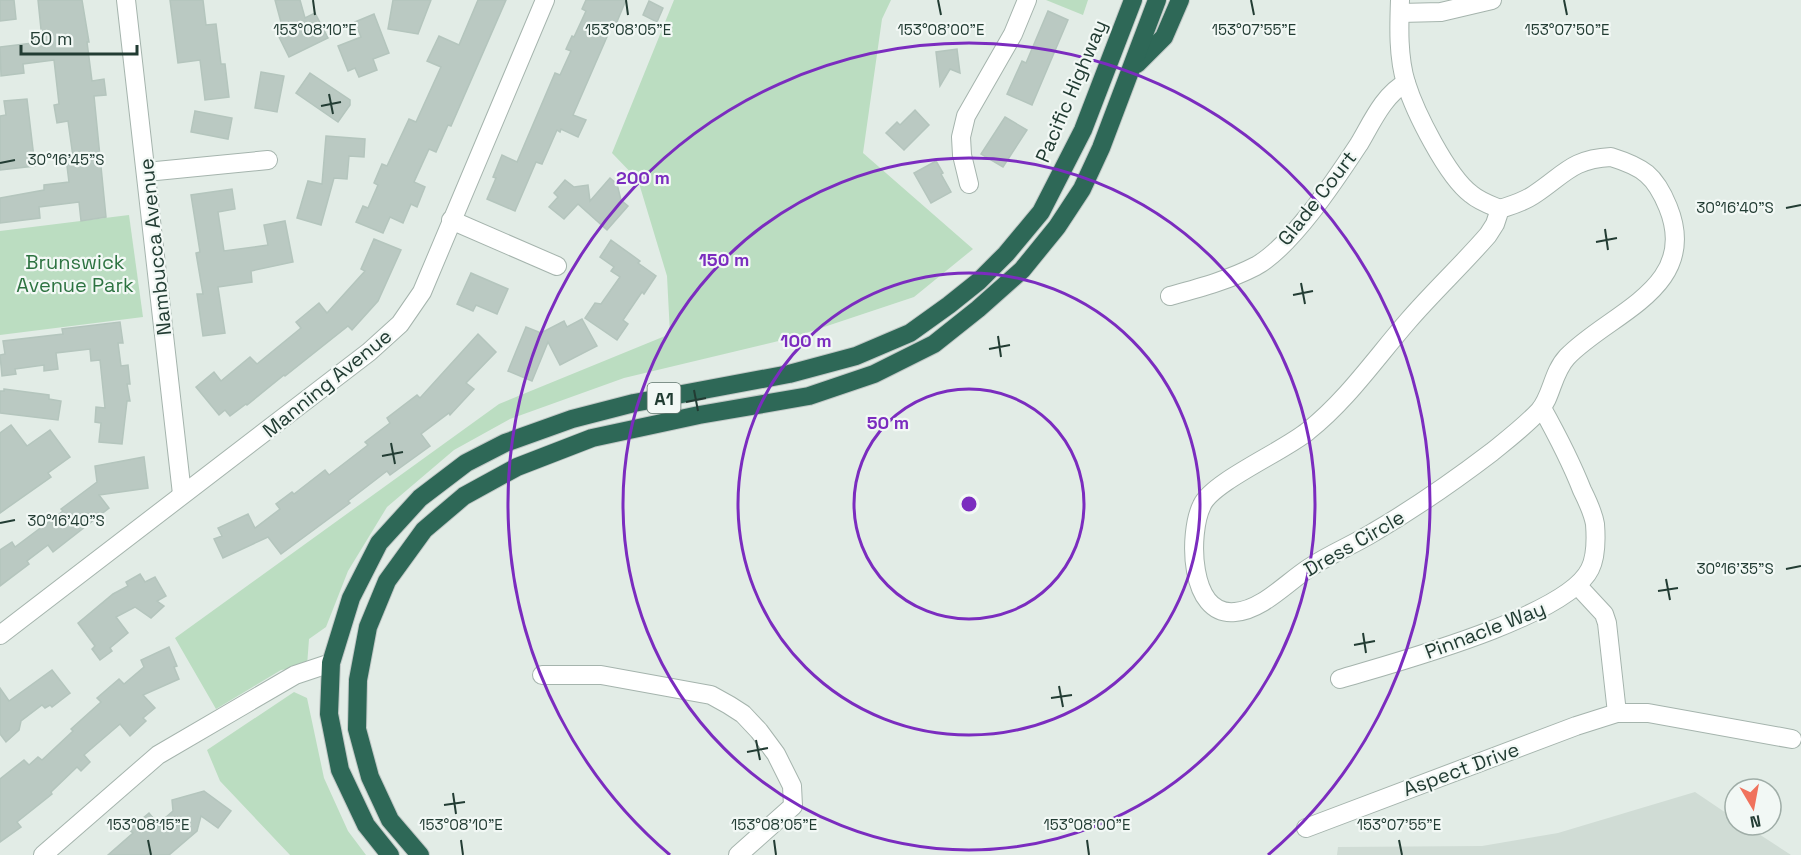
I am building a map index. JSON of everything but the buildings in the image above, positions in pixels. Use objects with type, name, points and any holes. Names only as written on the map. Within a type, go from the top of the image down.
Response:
[{"type":"highway","points":[[1116,0],[1122,26]]},
{"type":"highway","name":"Pacific Highway","points":[[390,855],[366,825],[340,770],[329,714],[331,663],[351,597],[380,543],[420,498],[466,463],[505,443],[572,419],[634,404],[789,374],[856,356],[910,333],[980,281],[1041,212],[1083,130],[1133,0]]},
{"type":"highway","name":"A1","points":[[420,855],[390,820],[370,777],[357,729],[358,680],[368,627],[387,581],[424,530],[464,496],[517,466],[592,438],[699,415],[809,396],[874,374],[934,344],[1022,270],[1057,227],[1082,189],[1101,148],[1157,0]]},
{"type":"highway","points":[[1131,70],[1164,37],[1180,0]]},
{"type":"street","name":"Nambucca Avenue","points":[[126,0],[182,494]]},
{"type":"street","name":"Manning Avenue","points":[[0,635],[369,352],[400,324],[422,292],[545,0]]},
{"type":"street","points":[[969,184],[961,137],[966,116],[1013,34],[1027,0]]},
{"type":"street","points":[[1492,0],[1441,12],[1400,7],[1401,57],[1406,82],[1446,165],[1469,193],[1500,209]]},
{"type":"street","name":"Glade Court","points":[[1170,296],[1232,277],[1258,265],[1274,254],[1329,188],[1391,94],[1406,82]]},
{"type":"street","name":"Dress Circle","points":[[1611,157],[1633,164],[1649,174],[1662,191],[1671,213],[1675,245],[1668,268],[1656,288],[1606,328],[1581,344],[1558,368],[1542,408],[1518,431],[1418,505],[1372,534],[1309,568],[1255,606],[1233,613],[1221,612],[1201,590],[1197,578],[1193,536],[1202,504],[1212,491],[1304,434],[1347,395],[1411,318],[1488,235],[1500,209],[1519,204],[1572,166],[1592,158],[1611,157]]},
{"type":"street","points":[[146,172],[268,160]]},
{"type":"street","points":[[451,220],[557,266]]},
{"type":"street","name":"Pinnacle Way","points":[[1340,679],[1503,626],[1552,605],[1578,586],[1590,569],[1595,546],[1594,522],[1574,470],[1542,408]]},
{"type":"street","points":[[1578,586],[1604,614],[1607,623],[1617,713]]},
{"type":"street","points":[[44,855],[159,755],[295,675],[331,663]]},
{"type":"street","points":[[542,675],[601,675],[711,696],[743,714],[759,731],[780,761],[792,786],[794,806],[738,855]]},
{"type":"street","name":"Aspect Drive","points":[[1306,828],[1565,730],[1617,713],[1648,714],[1792,739]]},
{"type":"shaded area","points":[[1695,792],[1723,811],[1723,837],[1763,837],[1791,855],[1337,855],[1338,847],[1482,846],[1558,833]]},
{"type":"green space","points":[[674,0],[891,0],[882,19],[863,153],[973,249],[914,297],[791,338],[624,378],[510,419],[454,450],[387,507],[348,571],[326,627],[309,639],[307,666],[281,670],[216,709],[175,638],[499,404],[670,334],[667,276],[638,180],[612,153]]},
{"type":"green space","points":[[1046,0],[1088,0],[1083,15]]},
{"type":"green space","name":"Brunswick Avenue Park","points":[[129,215],[143,317],[0,335],[0,231]]},
{"type":"green space","points":[[294,692],[307,698],[324,778],[348,831],[366,855],[290,855],[220,781],[207,750]]}]
